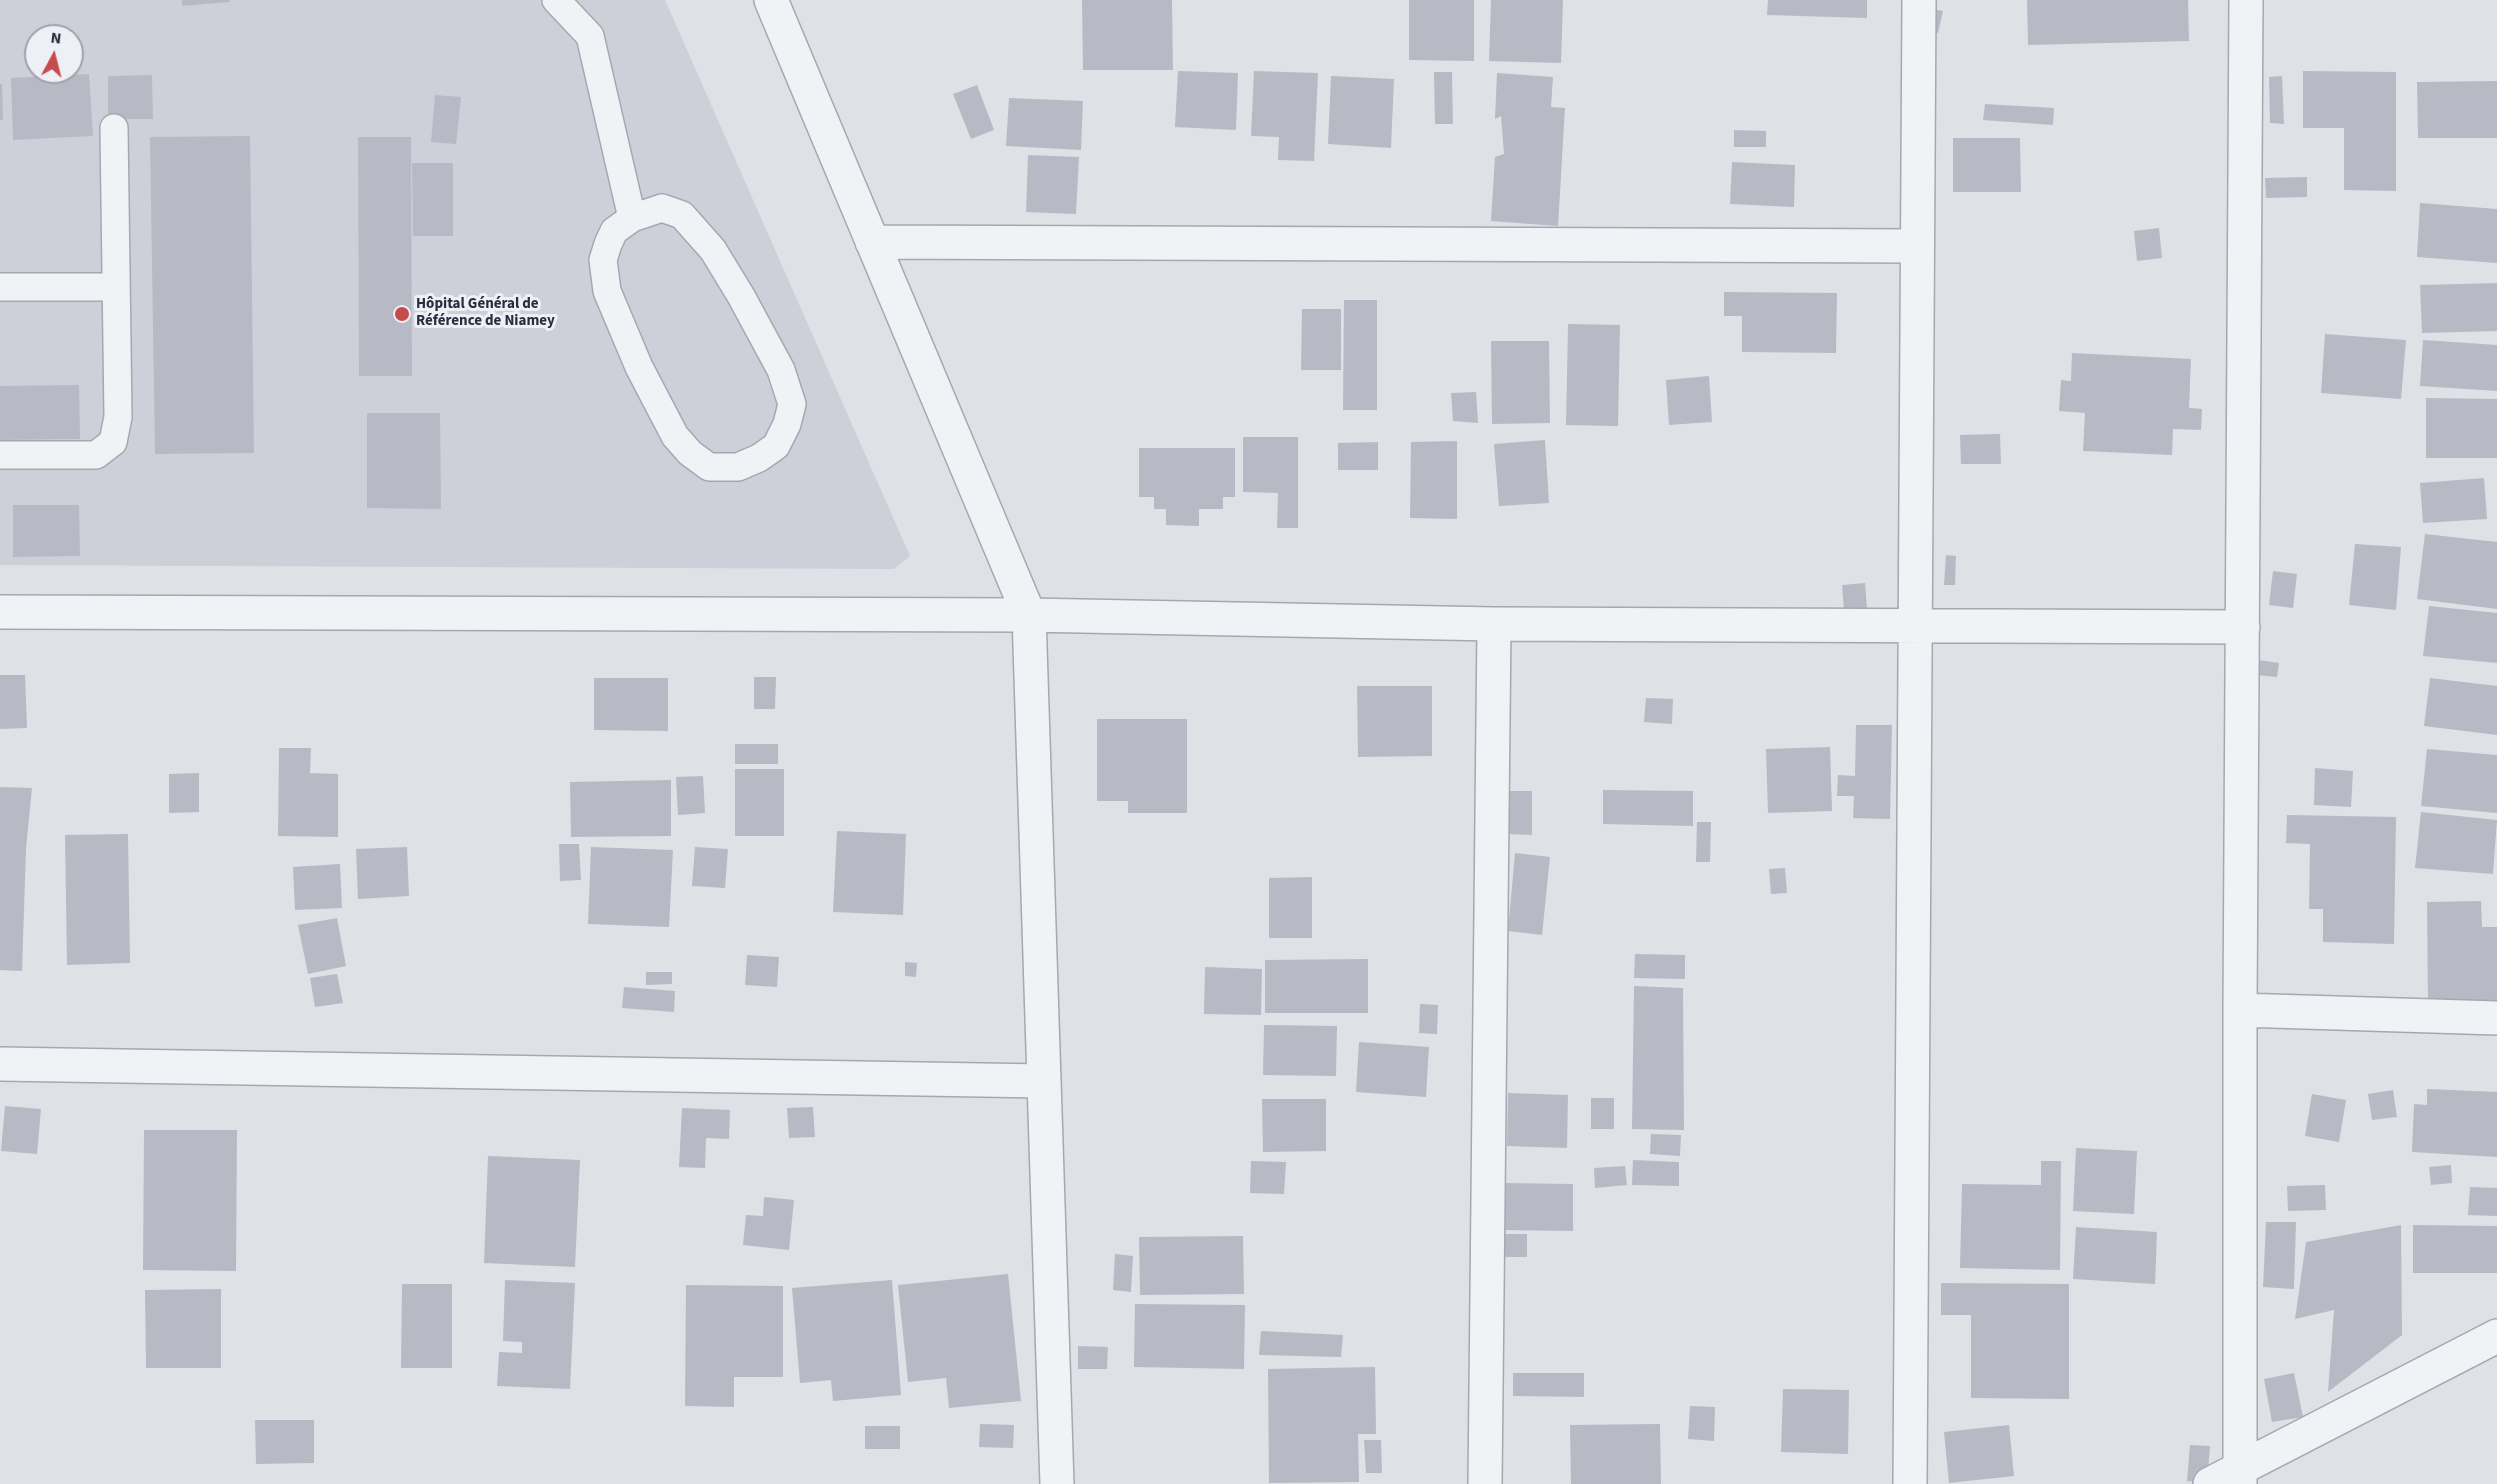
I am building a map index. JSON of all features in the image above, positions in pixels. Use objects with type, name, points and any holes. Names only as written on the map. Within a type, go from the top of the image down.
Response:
[{"type":"street","points":[[771,0],[1029,615],[1057,1484]]},
{"type":"street","points":[[1910,1484],[1918,0]]},
{"type":"street","points":[[2240,1476],[2240,1010],[2247,0]]},
{"type":"street","points":[[872,242],[1917,246]]},
{"type":"street","points":[[0,612],[1029,615],[1494,624],[2243,627]]},
{"type":"street","points":[[1485,1484],[1494,624]]},
{"type":"street","points":[[2240,1010],[2497,1018]]},
{"type":"street","points":[[0,1064],[1044,1081]]},
{"type":"street","points":[[2210,1484],[2240,1476],[2497,1336]]},
{"type":"lane","points":[[556,0],[590,36],[632,218]]},
{"type":"lane","points":[[0,455],[96,455],[113,442],[118,417],[114,128]]},
{"type":"lane","points":[[662,208],[682,216],[713,250],[781,370],[792,404],[787,424],[776,446],[759,458],[738,467],[709,467],[690,453],[670,426],[639,367],[607,291],[603,260],[608,243],[614,231],[632,218],[662,208]]},
{"type":"lane","points":[[0,287],[116,287]]},
{"type":"shaded area","name":"Hôpital Général de Référence de Niamey","points":[[0,0],[665,0],[910,556],[894,569],[0,565]]},
{"type":"building","points":[[182,0],[229,0],[230,2],[182,6]]},
{"type":"building","points":[[1082,0],[1172,0],[1173,70],[1083,70]]},
{"type":"building","points":[[1409,0],[1474,0],[1474,61],[1409,60]]},
{"type":"building","points":[[1491,0],[1563,0],[1561,63],[1489,61]]},
{"type":"building","points":[[1768,0],[1867,0],[1867,18],[1767,15]]},
{"type":"building","points":[[2027,0],[2188,0],[2189,41],[2028,45]]},
{"type":"building","points":[[1933,9],[1943,11],[1938,33],[1928,31]]},
{"type":"building","points":[[1178,71],[1238,73],[1236,130],[1175,127]]},
{"type":"building","points":[[1254,71],[1318,73],[1314,161],[1278,160],[1279,137],[1251,136]]},
{"type":"building","points":[[2303,71],[2396,72],[2396,191],[2344,190],[2344,128],[2303,128]]},
{"type":"building","points":[[1434,72],[1452,72],[1453,124],[1435,124]]},
{"type":"building","points":[[1497,73],[1553,77],[1551,107],[1565,108],[1558,226],[1491,221],[1495,157],[1504,154],[1501,116],[1495,119]]},
{"type":"building","points":[[84,74],[89,74],[93,136],[13,140],[11,78],[24,77],[24,84],[84,84]]},
{"type":"building","points":[[152,75],[153,119],[108,119],[108,76]]},
{"type":"building","points":[[1331,76],[1394,79],[1391,148],[1328,144]]},
{"type":"building","points":[[2282,76],[2284,124],[2270,123],[2269,77]]},
{"type":"building","points":[[2497,81],[2497,138],[2418,138],[2417,82]]},
{"type":"building","points":[[0,84],[2,84],[3,120],[0,120]]},
{"type":"building","points":[[977,85],[994,130],[971,139],[953,94]]},
{"type":"building","points":[[435,95],[461,97],[456,144],[431,142]]},
{"type":"building","points":[[1009,98],[1083,101],[1081,150],[1006,146]]},
{"type":"building","points":[[1985,104],[2054,108],[2053,125],[1983,120]]},
{"type":"building","points":[[1734,130],[1766,131],[1766,147],[1734,147]]},
{"type":"building","points":[[250,136],[254,453],[155,454],[150,137]]},
{"type":"building","points":[[358,137],[411,137],[412,376],[359,376]]},
{"type":"building","points":[[1953,138],[2020,138],[2021,192],[1953,192]]},
{"type":"building","points":[[1028,155],[1079,157],[1076,214],[1026,212]]},
{"type":"building","points":[[1732,162],[1795,165],[1794,207],[1730,204]]},
{"type":"building","points":[[412,163],[453,163],[453,236],[413,236]]},
{"type":"building","points":[[2307,177],[2307,197],[2266,198],[2265,178]]},
{"type":"building","points":[[2420,203],[2497,209],[2497,263],[2417,257]]},
{"type":"building","points":[[2159,228],[2162,258],[2137,261],[2134,231]]},
{"type":"building","points":[[2497,283],[2497,331],[2422,333],[2420,285]]},
{"type":"building","points":[[1724,292],[1837,293],[1836,353],[1742,352],[1742,316],[1724,316]]},
{"type":"building","points":[[1344,300],[1377,300],[1377,410],[1343,410]]},
{"type":"building","points":[[1302,309],[1341,309],[1341,370],[1301,370]]},
{"type":"building","points":[[1568,324],[1620,325],[1618,426],[1566,425]]},
{"type":"building","points":[[2325,334],[2406,340],[2401,399],[2321,393]]},
{"type":"building","points":[[2423,340],[2497,345],[2497,391],[2420,386]]},
{"type":"building","points":[[1491,341],[1549,341],[1550,423],[1492,424]]},
{"type":"building","points":[[2072,353],[2191,359],[2189,408],[2202,409],[2201,430],[2173,429],[2172,455],[2083,451],[2085,413],[2059,411],[2061,380],[2071,381]]},
{"type":"building","points":[[1709,376],[1712,422],[1669,425],[1666,380]]},
{"type":"building","points":[[79,385],[80,439],[0,440],[0,386]]},
{"type":"building","points":[[1476,392],[1478,423],[1453,421],[1451,393]]},
{"type":"building","points":[[2426,398],[2497,399],[2497,458],[2426,458]]},
{"type":"building","points":[[367,413],[440,413],[441,509],[367,508]]},
{"type":"building","points":[[2000,434],[2001,464],[1961,464],[1960,435]]},
{"type":"building","points":[[1243,437],[1298,437],[1298,528],[1277,528],[1278,493],[1243,492]]},
{"type":"building","points":[[1545,440],[1549,503],[1499,506],[1494,444]]},
{"type":"building","points":[[1457,441],[1457,519],[1410,518],[1411,442]]},
{"type":"building","points":[[1378,442],[1378,470],[1338,470],[1338,443]]},
{"type":"building","points":[[1139,448],[1235,448],[1235,497],[1223,497],[1223,509],[1199,509],[1199,526],[1166,525],[1166,509],[1154,509],[1154,497],[1139,497]]},
{"type":"building","points":[[2484,478],[2487,519],[2423,523],[2420,483]]},
{"type":"building","points":[[13,505],[79,505],[80,556],[13,557]]},
{"type":"building","points":[[2425,534],[2497,542],[2497,609],[2417,599]]},
{"type":"building","points":[[2355,544],[2401,547],[2396,610],[2349,605]]},
{"type":"building","points":[[1946,555],[1956,556],[1955,585],[1944,585]]},
{"type":"building","points":[[2273,571],[2297,574],[2293,608],[2269,605]]},
{"type":"building","points":[[1865,583],[1867,608],[1844,610],[1842,585]]},
{"type":"building","points":[[2429,606],[2497,613],[2497,663],[2423,656]]},
{"type":"building","points":[[2258,660],[2279,663],[2277,677],[2256,675]]},
{"type":"building","points":[[0,675],[25,675],[27,728],[0,729]]},
{"type":"building","points":[[754,677],[776,677],[775,709],[754,709]]},
{"type":"building","points":[[594,678],[668,678],[668,731],[594,730]]},
{"type":"building","points":[[2430,678],[2497,686],[2497,735],[2424,726]]},
{"type":"building","points":[[1357,686],[1432,686],[1432,756],[1358,757]]},
{"type":"building","points":[[1646,698],[1673,699],[1672,724],[1644,722]]},
{"type":"building","points":[[1097,719],[1187,719],[1187,813],[1128,813],[1128,801],[1097,801]]},
{"type":"building","points":[[1856,725],[1892,725],[1890,819],[1853,818],[1854,796],[1837,796],[1838,775],[1855,776]]},
{"type":"building","points":[[735,744],[778,744],[778,764],[735,764]]},
{"type":"building","points":[[1830,747],[1832,811],[1768,813],[1766,749]]},
{"type":"building","points":[[279,748],[311,748],[310,773],[338,774],[338,837],[278,836]]},
{"type":"building","points":[[2427,749],[2497,755],[2497,813],[2421,806]]},
{"type":"building","points":[[2315,768],[2353,771],[2351,807],[2314,805]]},
{"type":"building","points":[[735,769],[784,769],[784,836],[735,836]]},
{"type":"building","points":[[199,773],[199,812],[169,813],[169,774]]},
{"type":"building","points":[[703,776],[705,813],[678,815],[676,777]]},
{"type":"building","points":[[671,780],[671,836],[571,837],[570,782]]},
{"type":"building","points":[[0,787],[32,788],[26,849],[22,971],[0,970]]},
{"type":"building","points":[[1603,790],[1693,791],[1693,826],[1603,824]]},
{"type":"building","points":[[1508,791],[1532,791],[1532,835],[1507,834]]},
{"type":"building","points":[[2421,812],[2497,820],[2493,874],[2415,868]]},
{"type":"building","points":[[2287,815],[2396,817],[2394,944],[2323,942],[2323,909],[2309,909],[2310,844],[2286,843]]},
{"type":"building","points":[[1697,822],[1711,822],[1710,862],[1696,862]]},
{"type":"building","points":[[837,831],[906,834],[903,915],[833,912]]},
{"type":"building","points":[[128,834],[130,963],[67,965],[65,835]]},
{"type":"building","points":[[559,844],[579,844],[581,880],[560,881]]},
{"type":"building","points":[[407,847],[409,896],[358,899],[356,849]]},
{"type":"building","points":[[591,847],[673,850],[669,927],[588,924]]},
{"type":"building","points":[[695,847],[728,849],[725,888],[692,886]]},
{"type":"building","points":[[1515,853],[1550,857],[1542,935],[1508,931]]},
{"type":"building","points":[[340,864],[342,908],[295,910],[293,867]]},
{"type":"building","points":[[1785,868],[1787,893],[1771,894],[1769,869]]},
{"type":"building","points":[[1312,877],[1312,938],[1269,938],[1269,878]]},
{"type":"building","points":[[2481,901],[2482,927],[2497,927],[2497,1006],[2428,1007],[2427,902]]},
{"type":"building","points":[[337,918],[346,966],[308,974],[298,925]]},
{"type":"building","points":[[1635,954],[1685,955],[1685,979],[1634,978]]},
{"type":"building","points":[[747,955],[779,957],[777,987],[745,985]]},
{"type":"building","points":[[1368,959],[1368,1013],[1265,1013],[1265,960]]},
{"type":"building","points":[[905,962],[917,963],[916,977],[905,976]]},
{"type":"building","points":[[1205,967],[1262,969],[1261,1015],[1204,1014]]},
{"type":"building","points":[[646,972],[672,972],[672,984],[646,985]]},
{"type":"building","points":[[337,974],[343,1003],[315,1007],[310,978]]},
{"type":"building","points":[[1634,986],[1683,988],[1684,1130],[1632,1129]]},
{"type":"building","points":[[624,987],[675,991],[674,1012],[622,1008]]},
{"type":"building","points":[[1420,1004],[1438,1005],[1437,1034],[1419,1033]]},
{"type":"building","points":[[1264,1025],[1337,1026],[1336,1076],[1263,1075]]},
{"type":"building","points":[[1359,1042],[1429,1047],[1426,1097],[1356,1092]]},
{"type":"building","points":[[2427,1089],[2497,1092],[2497,1157],[2412,1152],[2414,1104],[2427,1105]]},
{"type":"building","points":[[2393,1090],[2397,1117],[2372,1120],[2368,1094]]},
{"type":"building","points":[[1508,1093],[1568,1095],[1567,1148],[1507,1146]]},
{"type":"building","points":[[2312,1094],[2346,1100],[2339,1142],[2305,1136]]},
{"type":"building","points":[[1591,1098],[1614,1098],[1614,1129],[1591,1129]]},
{"type":"building","points":[[1262,1099],[1326,1099],[1326,1151],[1263,1152]]},
{"type":"building","points":[[5,1106],[41,1109],[37,1154],[1,1151]]},
{"type":"building","points":[[813,1107],[815,1137],[789,1138],[787,1108]]},
{"type":"building","points":[[682,1108],[730,1110],[729,1139],[706,1138],[705,1168],[679,1167]]},
{"type":"building","points":[[144,1130],[237,1130],[236,1271],[143,1270]]},
{"type":"building","points":[[1651,1134],[1681,1135],[1680,1156],[1650,1154]]},
{"type":"building","points":[[2076,1148],[2137,1151],[2134,1214],[2073,1211]]},
{"type":"building","points":[[488,1156],[580,1160],[575,1267],[484,1263]]},
{"type":"building","points":[[1633,1160],[1679,1162],[1679,1186],[1632,1185]]},
{"type":"building","points":[[1251,1161],[1286,1162],[1284,1194],[1250,1193]]},
{"type":"building","points":[[2041,1161],[2061,1161],[2060,1270],[1960,1268],[1962,1184],[2041,1185]]},
{"type":"building","points":[[2451,1165],[2452,1183],[2431,1185],[2429,1167]]},
{"type":"building","points":[[1625,1166],[1627,1185],[1595,1188],[1594,1168]]},
{"type":"building","points":[[1503,1183],[1573,1184],[1573,1231],[1502,1230]]},
{"type":"building","points":[[2325,1185],[2326,1210],[2288,1211],[2287,1186]]},
{"type":"building","points":[[2470,1187],[2497,1188],[2497,1216],[2468,1215]]},
{"type":"building","points":[[764,1197],[794,1200],[789,1250],[743,1245],[746,1215],[763,1216]]},
{"type":"building","points":[[2266,1222],[2296,1222],[2294,1289],[2263,1287]]},
{"type":"building","points":[[2401,1225],[2402,1335],[2328,1392],[2334,1310],[2295,1319],[2306,1242]]},
{"type":"building","points":[[2413,1225],[2497,1226],[2497,1273],[2413,1273]]},
{"type":"building","points":[[2076,1227],[2157,1232],[2155,1284],[2073,1279]]},
{"type":"building","points":[[1502,1234],[1527,1234],[1527,1257],[1501,1257]]},
{"type":"building","points":[[1243,1236],[1244,1294],[1140,1295],[1139,1237]]},
{"type":"building","points":[[1115,1254],[1133,1256],[1131,1292],[1113,1290]]},
{"type":"building","points":[[1008,1274],[1021,1401],[949,1408],[946,1378],[908,1382],[898,1285]]},
{"type":"building","points":[[505,1280],[575,1283],[570,1389],[497,1386],[499,1352],[522,1353],[522,1342],[503,1341]]},
{"type":"building","points":[[892,1280],[901,1395],[833,1401],[831,1380],[800,1383],[792,1288]]},
{"type":"building","points":[[1941,1283],[2069,1284],[2069,1399],[1971,1398],[1971,1315],[1941,1315]]},
{"type":"building","points":[[402,1284],[452,1284],[452,1368],[401,1368]]},
{"type":"building","points":[[686,1285],[783,1286],[783,1377],[734,1377],[734,1407],[685,1406]]},
{"type":"building","points":[[221,1289],[221,1368],[146,1368],[145,1290]]},
{"type":"building","points":[[1135,1304],[1245,1305],[1244,1369],[1134,1367]]},
{"type":"building","points":[[1261,1331],[1343,1335],[1341,1357],[1259,1355]]},
{"type":"building","points":[[1078,1346],[1108,1347],[1107,1369],[1078,1369]]},
{"type":"building","points":[[1375,1367],[1376,1434],[1358,1434],[1359,1482],[1269,1483],[1268,1369]]},
{"type":"building","points":[[1513,1373],[1584,1373],[1584,1397],[1513,1396]]},
{"type":"building","points":[[2294,1373],[2303,1417],[2272,1422],[2264,1379]]},
{"type":"building","points":[[1783,1389],[1849,1390],[1848,1454],[1781,1452]]},
{"type":"building","points":[[1690,1406],[1715,1407],[1714,1441],[1688,1439]]},
{"type":"building","points":[[255,1420],[314,1420],[314,1463],[256,1464]]},
{"type":"building","points":[[980,1424],[1014,1425],[1013,1448],[979,1447]]},
{"type":"building","points":[[1660,1424],[1661,1484],[1571,1484],[1570,1425]]},
{"type":"building","points":[[2009,1425],[2014,1476],[1949,1483],[1944,1432]]},
{"type":"building","points":[[865,1426],[900,1426],[900,1449],[865,1449]]},
{"type":"building","points":[[1364,1440],[1381,1440],[1382,1473],[1366,1473]]},
{"type":"building","points":[[2190,1445],[2210,1446],[2207,1483],[2187,1481]]},
{"type":"place","name":"Hôpital Général de Référence de Niamey","points":[[402,314]]}]
